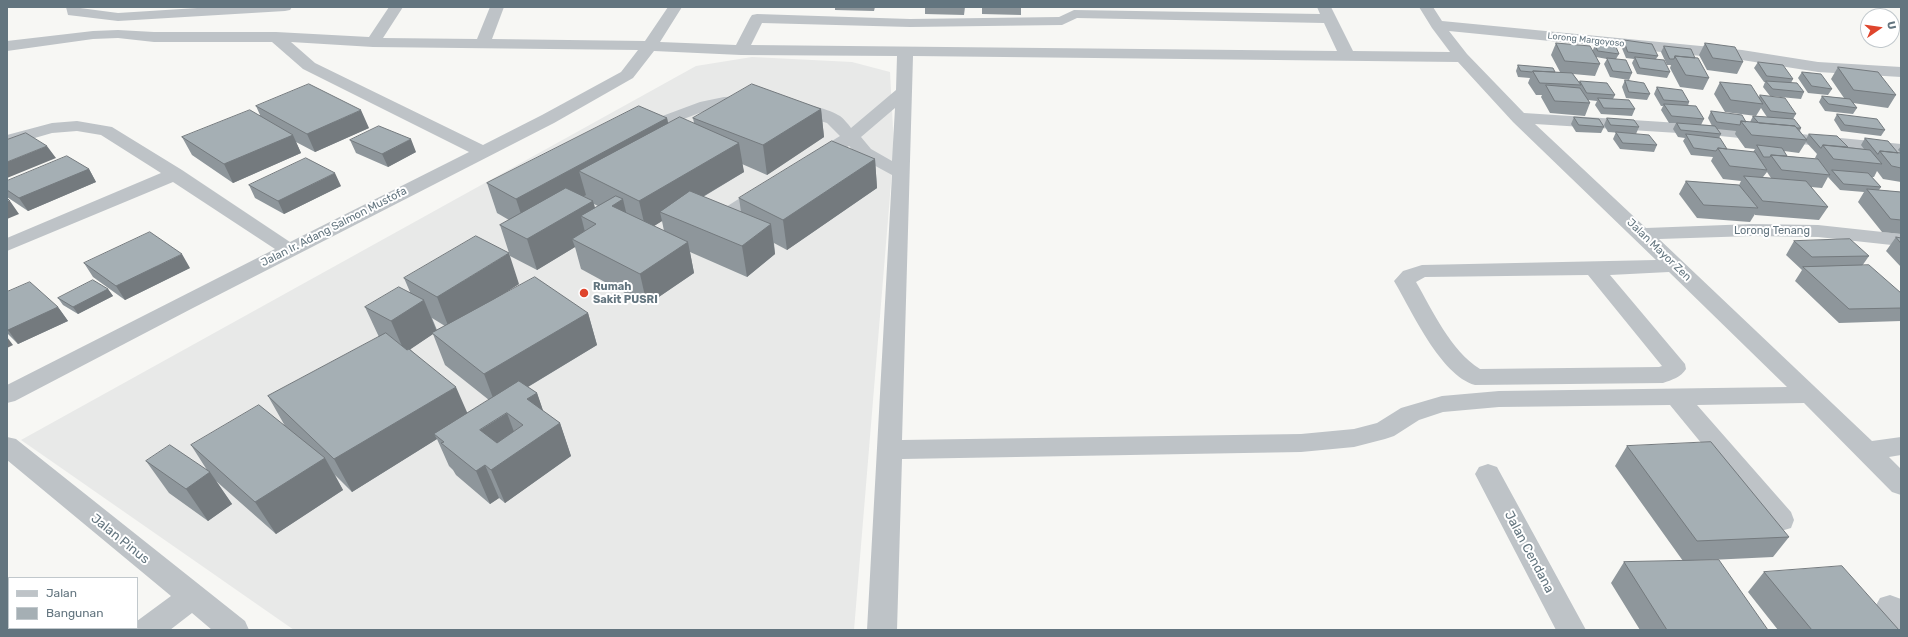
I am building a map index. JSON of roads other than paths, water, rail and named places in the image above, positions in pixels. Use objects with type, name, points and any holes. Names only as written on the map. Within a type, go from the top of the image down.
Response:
[{"type":"street","points":[[73,7],[72,12],[118,17],[285,7]]},
{"type":"street","points":[[373,42],[396,7]]},
{"type":"street","points":[[483,43],[497,7]]},
{"type":"street","name":"Jalan Ir. Adang Salmon Mustofa","points":[[7,395],[548,119],[627,75],[650,46],[674,7]]},
{"type":"street","points":[[910,23],[912,7]]},
{"type":"street","points":[[1042,22],[1046,7]]},
{"type":"street","name":"Jalan Mayor Zen","points":[[1426,7],[1437,25],[1462,57],[1519,118],[1643,234],[1901,485]]},
{"type":"street","points":[[741,50],[760,12],[910,23],[1062,21],[1074,10],[1327,13],[1347,55]]},
{"type":"street","name":"Lorong Margoyoso","points":[[1437,25],[1742,55],[1818,67],[1901,72]]},
{"type":"street","points":[[7,46],[93,35],[276,37],[373,42],[650,46],[741,50],[1462,57]]},
{"type":"street","points":[[7,61],[93,35]]},
{"type":"street","points":[[276,37],[309,66],[483,152]]},
{"type":"street","points":[[882,630],[905,51]]},
{"type":"street","points":[[804,167],[851,137],[903,92]]},
{"type":"street","points":[[624,127],[664,121],[700,107],[724,102],[748,101],[804,109],[834,119],[865,153],[901,173]]},
{"type":"street","points":[[1519,118],[1598,121],[1844,141],[1901,149]]},
{"type":"street","points":[[7,141],[52,128],[77,126],[106,131],[175,174],[289,250]]},
{"type":"street","points":[[7,245],[175,174]]},
{"type":"street","points":[[722,218],[783,179]]},
{"type":"street","name":"Lorong Tenang","points":[[1643,234],[1752,230],[1818,231],[1901,240]]},
{"type":"street","points":[[1594,269],[1673,364],[1674,370],[1663,376],[1475,378],[1467,374],[1455,362],[1405,281],[1410,276],[1422,271],[1594,269],[1675,266]]},
{"type":"street","points":[[889,450],[1301,443],[1354,438],[1385,430],[1410,414],[1442,404],[1499,399],[1810,395]]},
{"type":"street","points":[[1677,397],[1781,520]]},
{"type":"street","name":"Jalan Pinus","points":[[7,446],[234,630]]},
{"type":"street","points":[[1865,451],[1901,446]]},
{"type":"street","name":"Jalan Cendana","points":[[1488,474],[1571,630]]},
{"type":"street","points":[[148,630],[192,597]]},
{"type":"place","name":"Rumah Sakit PUSRI","points":[[584,293]]}]
